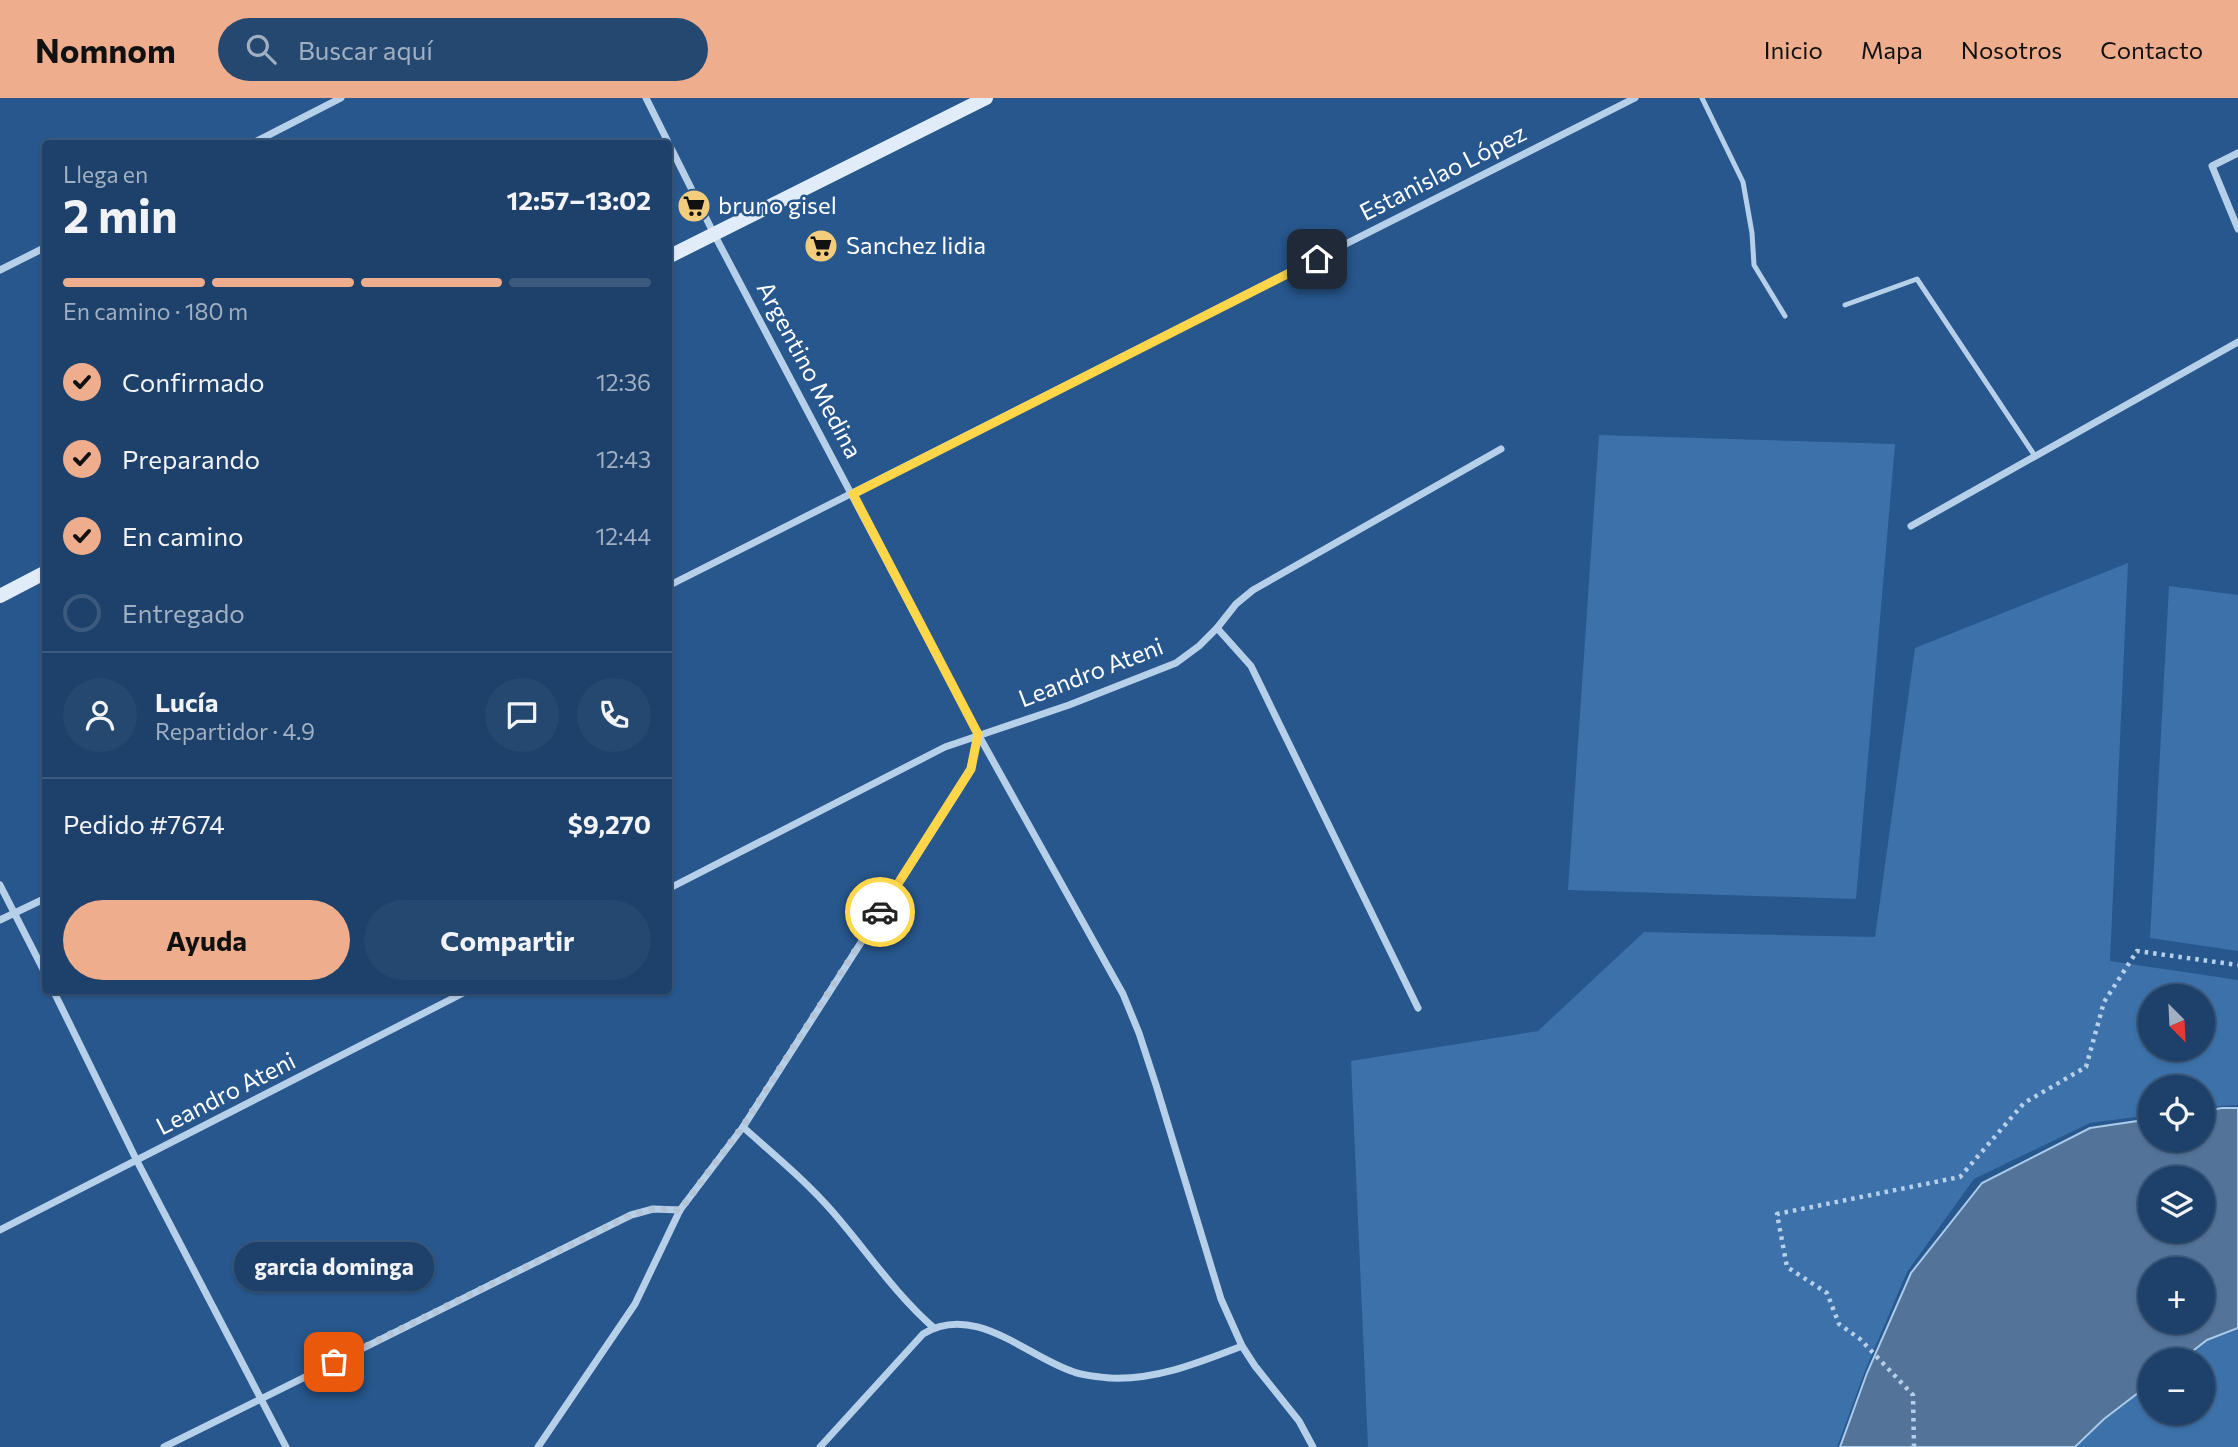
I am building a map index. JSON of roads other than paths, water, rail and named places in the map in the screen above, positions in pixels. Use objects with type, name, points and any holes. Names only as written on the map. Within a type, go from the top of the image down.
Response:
[{"type":"street","points":[[259,140],[341,98]]},
{"type":"street","name":"Argentino Medina","points":[[646,98],[667,140]]},
{"type":"street","name":"Estanislao López","points":[[672,584],[1635,98]]},
{"type":"street","points":[[672,255],[981,99]]},
{"type":"street","name":"Argentino Medina","points":[[672,150],[978,734],[1123,994],[1156,1085],[1221,1299],[1242,1346],[1299,1421],[1313,1447]]},
{"type":"street","points":[[2238,153],[2212,166],[2238,229]]},
{"type":"street","points":[[0,270],[42,249]]},
{"type":"street","points":[[1911,526],[2238,342]]},
{"type":"street","name":"Leandro Ateni","points":[[672,886],[945,747],[1069,705],[1176,663],[1199,646],[1236,604],[1253,590],[1501,449]]},
{"type":"street","points":[[0,596],[42,574]]},
{"type":"street","points":[[1217,628],[1251,666],[1418,1008]]},
{"type":"street","points":[[538,1447],[635,1304],[680,1210],[743,1126],[958,791],[971,769],[978,734]]},
{"type":"street","points":[[0,885],[42,967]]},
{"type":"street","points":[[0,920],[42,900]]},
{"type":"street","points":[[55,994],[137,1161],[286,1447]]},
{"type":"street","name":"Leandro Ateni","points":[[0,1230],[461,994]]},
{"type":"street","points":[[743,1126],[831,1210],[916,1311],[934,1328]]},
{"type":"street","points":[[164,1447],[631,1215],[653,1209],[680,1210]]},
{"type":"street","points":[[820,1447],[923,1335],[934,1328],[973,1326],[995,1333],[1074,1372],[1112,1378],[1161,1373],[1242,1346]]},
{"type":"lane","points":[[1702,98],[1743,182],[1752,233],[1754,265],[1785,316]]},
{"type":"lane","points":[[1845,305],[1917,279],[2035,456]]},
{"type":"place","name":"bruno gisel","points":[[694,206]]},
{"type":"place","name":"Sanchez lidia","points":[[821,246]]},
{"type":"place","name":"garcia dominga","points":[[334,1362]]}]
